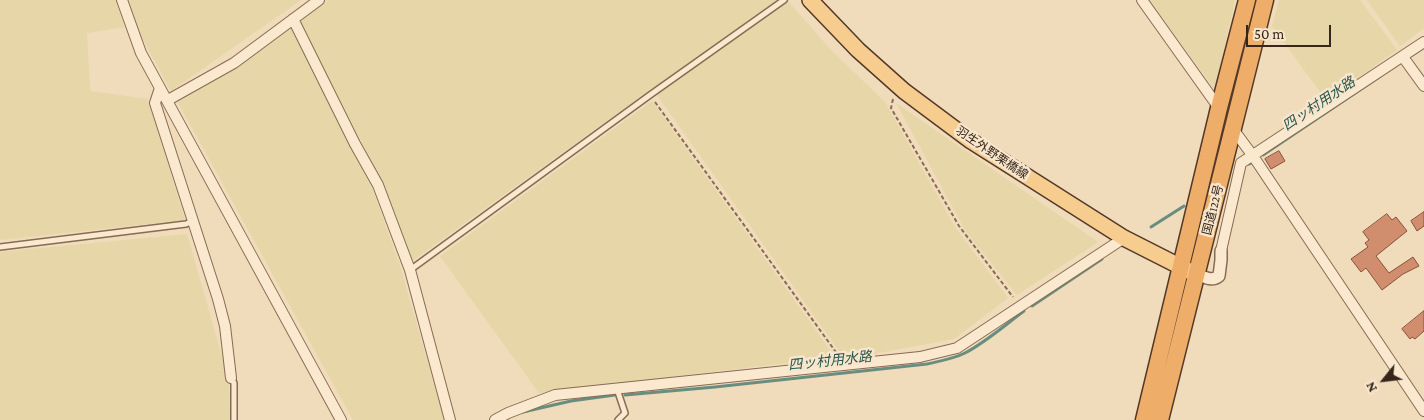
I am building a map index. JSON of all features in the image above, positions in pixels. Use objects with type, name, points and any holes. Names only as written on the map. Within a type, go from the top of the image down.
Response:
[{"type":"highway","name":"国道122号","points":[[1144,420],[1247,0]]},
{"type":"highway","name":"国道122号","points":[[1160,420],[1265,0]]},
{"type":"main road","name":"羽生外野栗橋線","points":[[810,0],[858,50],[897,84],[971,141],[1124,238],[1181,268],[1197,274]]},
{"type":"street","points":[[122,0],[142,53],[160,88],[341,420]]},
{"type":"street","points":[[168,100],[234,63],[319,0]]},
{"type":"street","points":[[1142,0],[1219,108]]},
{"type":"street","points":[[293,19],[355,144],[378,185],[410,270],[450,420]]},
{"type":"street","points":[[1197,274],[1210,279],[1219,276],[1222,260],[1220,251],[1241,163],[1424,42]]},
{"type":"street","points":[[1403,57],[1424,86]]},
{"type":"street","points":[[160,88],[155,103],[194,221],[225,326],[231,378]]},
{"type":"street","points":[[1233,129],[1424,411]]},
{"type":"street","points":[[495,420],[555,395],[920,357],[957,348],[1124,238]]},
{"type":"lane","points":[[410,270],[784,0]]},
{"type":"lane","points":[[0,247],[186,224],[194,221]]},
{"type":"lane","points":[[231,378],[234,383],[234,420]]},
{"type":"lane","points":[[617,389],[625,413],[618,420]]},
{"type":"path","points":[[897,84],[890,108],[959,226],[1021,307]]},
{"type":"path","points":[[650,95],[846,365]]},
{"type":"shaded area","points":[[0,0],[116,0],[124,27],[87,33],[90,91],[148,99],[185,220],[0,240]]},
{"type":"shaded area","points":[[128,0],[301,0],[171,91],[141,36]]},
{"type":"shaded area","points":[[327,0],[787,0],[830,49],[885,102],[955,227],[1008,298],[954,339],[845,359],[652,88],[412,261],[382,182],[299,20]]},
{"type":"shaded area","points":[[1150,0],[1235,0],[1215,90]]},
{"type":"shaded area","points":[[1279,0],[1360,0],[1397,50],[1326,100],[1272,26]]},
{"type":"shaded area","points":[[1367,0],[1424,0],[1424,28],[1400,46]]},
{"type":"shaded area","points":[[292,25],[375,196],[400,266],[444,420],[353,420],[176,99]]},
{"type":"shaded area","points":[[652,101],[835,357],[539,393],[440,256]]},
{"type":"shaded area","points":[[896,103],[1098,242],[1017,295],[965,230]]},
{"type":"shaded area","points":[[187,234],[229,381],[230,420],[0,420],[0,252]]},
{"type":"building","points":[[1279,151],[1285,161],[1271,169],[1265,159]]},
{"type":"building","points":[[1424,212],[1424,226],[1417,231],[1411,221]]},
{"type":"building","points":[[1387,214],[1392,220],[1396,217],[1407,231],[1376,256],[1389,273],[1413,257],[1419,266],[1403,274],[1382,290],[1366,268],[1361,272],[1351,259],[1368,247],[1365,243],[1369,240],[1363,232]]},
{"type":"building","points":[[1424,311],[1424,331],[1415,339],[1412,337],[1410,339],[1402,329]]},
{"type":"waterway","name":"四ッ村用水路","points":[[1263,155],[1379,77]]},
{"type":"waterway","name":"四ッ村用水路","points":[[1151,227],[1184,206]]},
{"type":"waterway","name":"四ッ村用水路","points":[[1032,306],[1102,259]]},
{"type":"waterway","name":"四ッ村用水路","points":[[625,395],[927,364],[951,358],[973,349],[1024,311]]},
{"type":"waterway","name":"四ッ村用水路","points":[[523,412],[571,401],[615,395]]}]
